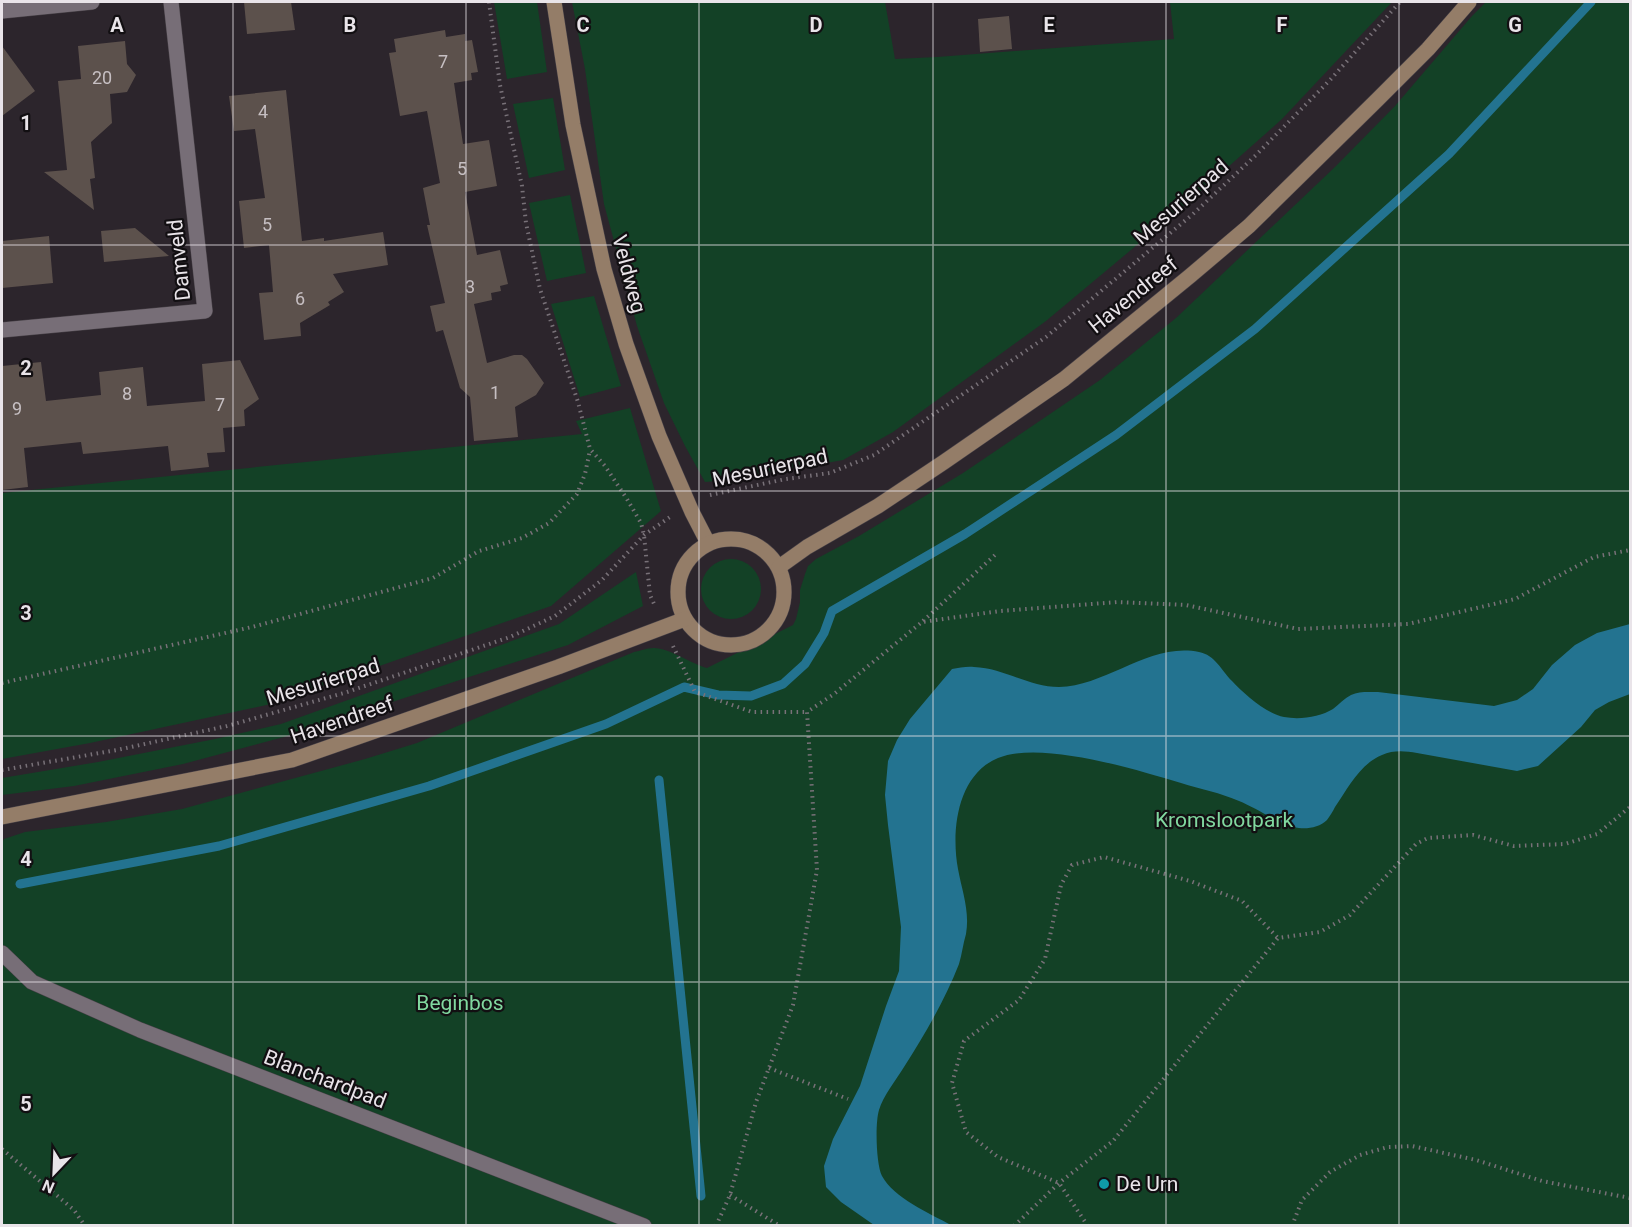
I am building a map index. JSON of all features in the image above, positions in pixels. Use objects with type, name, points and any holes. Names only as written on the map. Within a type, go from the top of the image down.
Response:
[{"type":"street","points":[[2,11],[92,2]]},
{"type":"street","name":"Damveld","points":[[2,330],[205,311],[171,2]]},
{"type":"street","name":"Veldweg","points":[[554,2],[573,125],[604,269],[626,344],[659,436],[708,543]]},
{"type":"street","name":"Havendreef","points":[[779,567],[807,547],[887,500],[1064,379],[1190,276],[1249,226],[1428,49],[1469,2]]},
{"type":"street","points":[[724,539],[740,539],[756,544],[769,554],[779,567],[785,585],[784,603],[777,620],[765,634],[749,643],[730,646],[712,642],[697,633],[685,619],[678,602],[678,585],[683,568],[694,553],[708,543],[724,539]]},
{"type":"street","name":"Havendreef","points":[[2,817],[292,760],[558,668],[685,619]]},
{"type":"street","name":"Blanchardpad","points":[[2,952],[32,982],[141,1029],[644,1226]]},
{"type":"path","points":[[2,683],[252,627],[434,578],[479,551],[522,538],[549,523],[577,494],[585,474],[590,449],[578,402],[540,289],[526,223],[522,186],[500,85],[489,2]]},
{"type":"path","name":"Mesurierpad","points":[[2,770],[117,750],[227,726],[344,693],[510,637],[555,616],[602,580],[645,534],[689,505],[714,494],[786,479],[830,473],[874,455],[1046,337],[1193,214],[1255,156],[1331,79],[1400,2]]},
{"type":"path","points":[[590,449],[605,466],[627,499],[645,534]]},
{"type":"path","points":[[922,622],[1000,611],[1118,602],[1185,605],[1298,629],[1408,624],[1515,599],[1594,557],[1630,550]]},
{"type":"path","points":[[691,686],[695,692],[752,712],[807,712],[834,694],[922,622],[996,555]]},
{"type":"path","points":[[716,1226],[730,1195],[756,1102],[793,1005],[817,870],[807,712]]},
{"type":"path","points":[[1014,1226],[1059,1182],[1113,1141],[1278,938],[1320,932],[1350,915],[1416,844],[1428,838],[1473,835],[1515,846],[1565,844],[1597,834],[1630,807]]},
{"type":"path","points":[[1088,1226],[1059,1182],[998,1157],[966,1132],[952,1083],[964,1041],[1018,1000],[1045,959],[1061,885],[1072,865],[1104,857],[1190,881],[1242,901],[1278,938]]},
{"type":"path","points":[[769,1068],[848,1099]]},
{"type":"path","points":[[1292,1226],[1302,1200],[1330,1172],[1359,1155],[1388,1147],[1423,1148],[1476,1160],[1542,1181],[1630,1198]]},
{"type":"path","points":[[2,1149],[74,1210],[85,1226]]},
{"type":"path","points":[[730,1195],[780,1226]]},
{"type":"green space","points":[[494,2],[537,2],[547,72],[507,79]]},
{"type":"green space","points":[[572,2],[885,2],[895,59],[1174,39],[1170,2],[1392,2],[1282,119],[1192,199],[1046,321],[893,432],[843,460],[705,482],[664,403],[637,326],[604,204],[585,69]]},
{"type":"green space","name":"Kromslootpark","points":[[1486,2],[1630,2],[1630,1225],[2,1226],[2,843],[4,839],[25,832],[106,822],[182,809],[365,759],[417,743],[646,649],[659,648],[707,668],[793,625],[800,602],[800,590],[808,566],[816,559],[859,536],[963,473],[1100,380],[1176,318],[1336,166],[1395,106]]},
{"type":"green space","points":[[553,98],[565,170],[529,178],[513,104]]},
{"type":"green space","points":[[570,195],[586,273],[547,281],[529,203]]},
{"type":"green space","points":[[594,296],[621,386],[580,397],[551,304]]},
{"type":"green space","points":[[630,408],[661,511],[551,606],[271,704],[90,743],[2,759],[2,493],[582,434],[576,421]]},
{"type":"green space","points":[[725,559],[737,559],[748,564],[756,572],[761,589],[759,601],[748,614],[737,619],[725,619],[714,614],[706,606],[701,595],[701,583],[706,572],[714,564]]},
{"type":"green space","points":[[636,572],[643,606],[568,645],[284,737],[183,764],[74,786],[2,795],[2,778],[98,762],[281,724],[559,624]]},
{"type":"water","points":[[1630,624],[1630,694],[1595,710],[1581,727],[1538,766],[1517,771],[1413,752],[1386,753],[1361,770],[1327,820],[1314,827],[1292,827],[1225,796],[1140,771],[1089,759],[1039,752],[1016,753],[998,758],[984,766],[973,777],[965,791],[957,822],[956,854],[967,917],[966,934],[959,964],[934,1017],[883,1099],[877,1124],[878,1162],[882,1176],[903,1198],[951,1225],[874,1225],[841,1202],[826,1187],[824,1166],[833,1139],[860,1086],[899,971],[901,927],[885,795],[888,761],[910,719],[952,669],[985,668],[1037,684],[1059,687],[1094,680],[1163,653],[1199,652],[1209,656],[1237,686],[1263,708],[1284,717],[1316,716],[1333,709],[1351,695],[1364,692],[1494,706],[1517,700],[1533,689],[1552,665],[1575,645],[1597,633]]},
{"type":"building","points":[[244,2],[291,2],[295,30],[247,34]]},
{"type":"building","points":[[1009,16],[1012,49],[980,52],[978,19]]},
{"type":"building","points":[[445,30],[446,37],[465,34],[465,41],[472,40],[478,72],[471,73],[472,80],[454,83],[463,144],[489,140],[497,186],[465,192],[477,255],[500,250],[508,284],[500,286],[501,291],[491,293],[492,300],[474,304],[487,363],[522,355],[544,383],[536,395],[515,407],[518,437],[474,441],[470,397],[460,388],[443,330],[436,332],[430,306],[445,303],[427,225],[430,225],[423,188],[440,183],[427,111],[400,116],[389,53],[396,52],[394,39]]},
{"type":"building","points":[[125,41],[127,64],[136,75],[127,92],[110,94],[112,123],[91,142],[95,178],[90,179],[94,210],[44,172],[67,170],[58,81],[81,79],[78,46]]},
{"type":"building","points":[[2,46],[35,91],[2,116]]},
{"type":"building","points":[[286,90],[302,241],[324,238],[324,241],[383,232],[388,265],[333,274],[344,292],[328,302],[330,305],[300,323],[301,336],[264,340],[259,293],[273,292],[269,245],[244,248],[239,201],[265,198],[255,129],[234,131],[229,96]]},
{"type":"building","points":[[135,228],[169,256],[104,262],[101,231]]},
{"type":"building","points":[[49,236],[53,283],[2,288],[2,241]]},
{"type":"building","points":[[240,360],[259,399],[244,410],[245,426],[223,428],[225,452],[207,453],[209,467],[171,471],[168,446],[83,454],[81,442],[24,448],[28,487],[2,490],[2,366],[41,362],[46,401],[101,395],[99,372],[143,367],[147,406],[205,401],[202,364]]},
{"type":"waterway","points":[[20,884],[219,846],[429,786],[606,724],[684,687],[718,695],[751,696],[783,684],[805,664],[824,633],[832,611],[965,534],[1116,435],[1255,329],[1449,154],[1591,2]]},
{"type":"waterway","points":[[659,780],[701,1196]]},
{"type":"place","name":"De Urn","points":[[1104,1184]]},
{"type":"park label","name":"Beginbos","points":[[460,1003]]}]
